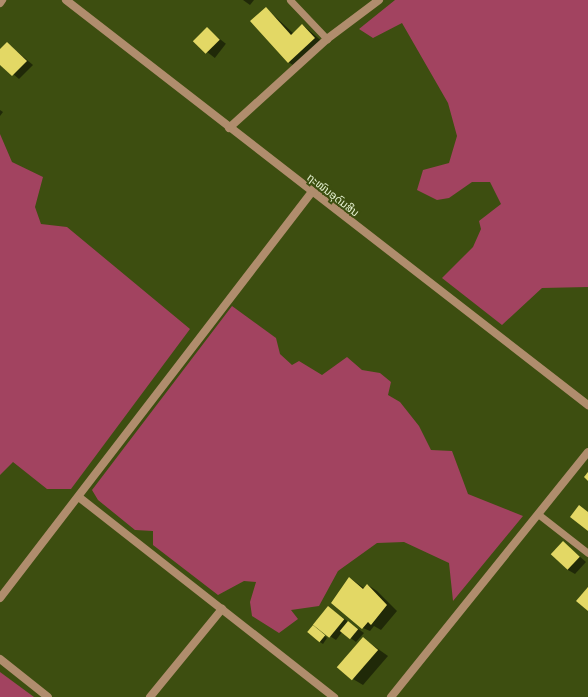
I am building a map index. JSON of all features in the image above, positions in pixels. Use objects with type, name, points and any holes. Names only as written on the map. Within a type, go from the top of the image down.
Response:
[{"type":"street","name":"ຖະໜົນອຸດົມສິນ","points":[[66,0],[311,193],[588,405]]},
{"type":"street","points":[[230,128],[327,39],[380,0]]},
{"type":"street","points":[[0,598],[80,498],[311,193]]},
{"type":"street","points":[[391,697],[588,452]]},
{"type":"street","points":[[80,498],[334,697]]},
{"type":"street","points":[[150,697],[222,609]]},
{"type":"street","points":[[0,659],[48,697]]},
{"type":"lane","points":[[290,0],[327,39]]},
{"type":"lane","points":[[538,514],[588,553]]},
{"type":"shaded area","points":[[395,0],[588,0],[588,287],[542,288],[502,325],[442,278],[473,247],[481,229],[479,221],[501,204],[490,182],[472,182],[449,198],[437,200],[417,190],[423,170],[449,163],[457,136],[448,103],[402,23],[373,38],[359,29]]},
{"type":"shaded area","points":[[0,134],[12,162],[43,177],[35,207],[41,224],[67,227],[190,329],[71,489],[47,489],[13,462],[0,475]]},
{"type":"shaded area","points":[[232,306],[276,338],[280,354],[292,365],[299,361],[322,375],[347,357],[362,370],[380,373],[391,382],[388,395],[400,402],[419,426],[431,450],[452,451],[468,494],[523,516],[453,601],[449,563],[404,542],[377,543],[338,571],[319,606],[291,610],[298,619],[279,633],[252,616],[250,602],[256,582],[244,581],[218,595],[153,545],[153,531],[135,530],[98,500],[92,490]]},
{"type":"shaded area","points":[[0,672],[34,697],[0,697]]},
{"type":"building","points":[[266,7],[291,35],[302,24],[315,38],[288,63],[250,21]]},
{"type":"building","points":[[207,27],[220,40],[206,54],[193,41]]},
{"type":"building","points":[[7,42],[27,61],[12,76],[0,65],[0,49]]},
{"type":"building","points":[[588,472],[588,481],[584,477]]},
{"type":"building","points":[[579,505],[588,512],[588,531],[570,517]]},
{"type":"building","points":[[563,541],[580,557],[568,570],[551,554]]},
{"type":"building","points":[[349,577],[363,589],[367,584],[387,605],[371,625],[368,622],[362,629],[331,603]]},
{"type":"building","points":[[588,587],[588,611],[576,601]]},
{"type":"building","points":[[328,606],[344,619],[329,638],[313,625]]},
{"type":"building","points":[[348,621],[358,629],[350,639],[340,631]]},
{"type":"building","points":[[313,625],[325,635],[319,642],[307,632]]},
{"type":"building","points":[[363,637],[378,650],[352,680],[337,667]]}]
